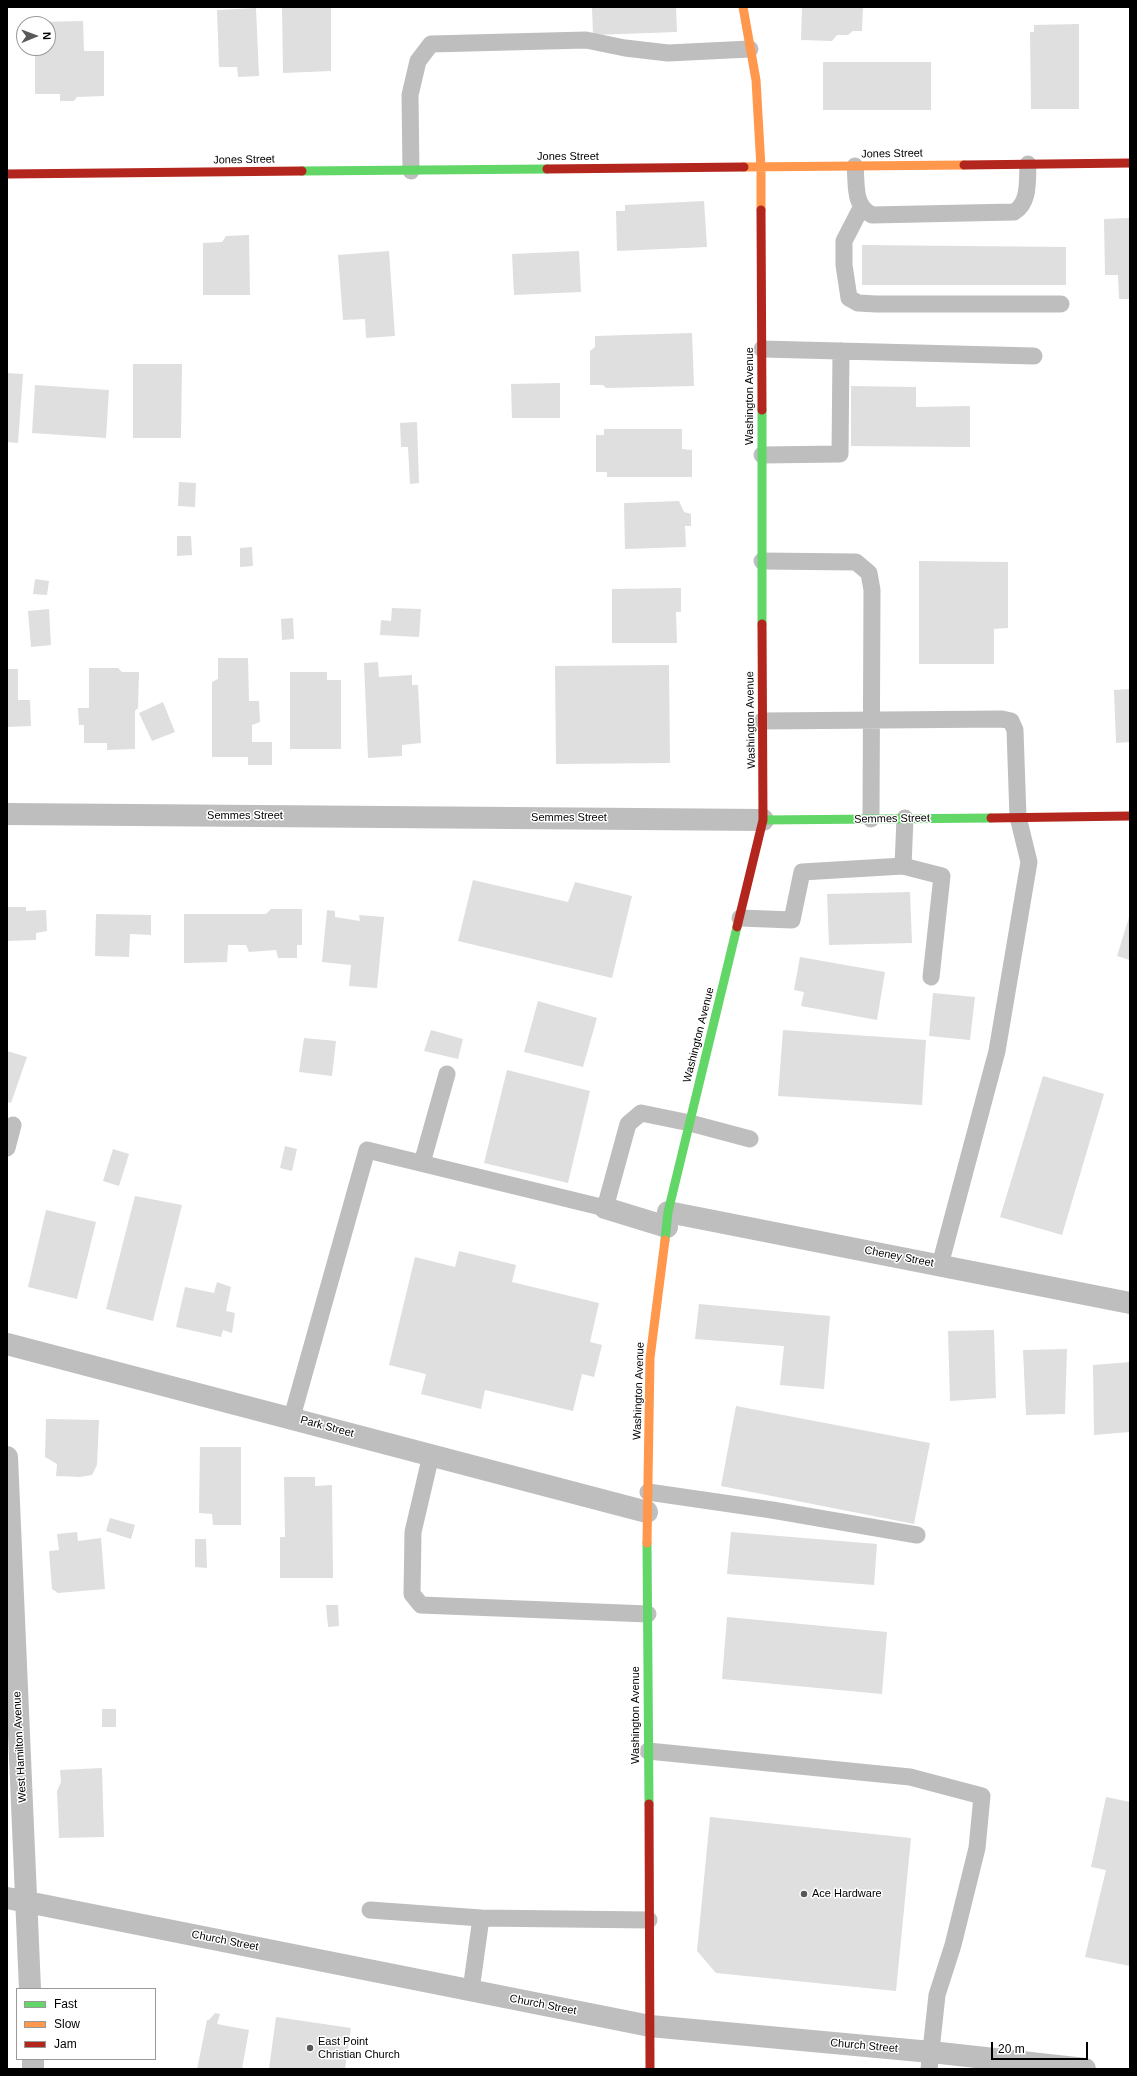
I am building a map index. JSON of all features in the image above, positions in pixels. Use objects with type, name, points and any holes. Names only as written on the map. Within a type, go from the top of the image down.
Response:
[{"type":"street","name":"Washington Avenue","points":[[650,2069],[648,1502],[650,1358],[667,1219],[763,820],[761,168],[756,80],[743,7]]},
{"type":"street","name":"Jones Street","points":[[7,174],[761,168],[1130,163]]},
{"type":"street","name":"Semmes Street","points":[[7,814],[763,820],[1130,816]]},
{"type":"street","name":"Cheney Street","points":[[605,1208],[940,1265],[1130,1303]]},
{"type":"street","name":"Park Street","points":[[7,1344],[292,1417],[431,1455],[648,1502]]},
{"type":"street","name":"West Hamilton Avenue","points":[[7,1457],[17,1900],[30,1988]]},
{"type":"street","name":"Church Street","points":[[17,1900],[650,2026],[930,2061],[1078,2069]]},
{"type":"lane","points":[[411,171],[410,95],[418,61],[431,44],[586,40],[624,48],[668,53],[750,49]]},
{"type":"lane","points":[[855,166],[858,201],[861,208],[872,215],[1014,212],[1022,204],[1025,196],[1028,164]]},
{"type":"lane","points":[[861,208],[844,241],[844,265],[849,298],[853,301],[876,304],[1061,304]]},
{"type":"lane","points":[[762,349],[1034,356]]},
{"type":"lane","points":[[762,455],[840,454],[842,351]]},
{"type":"lane","points":[[762,561],[856,562],[869,572],[872,590],[871,819]]},
{"type":"lane","points":[[762,721],[1002,719],[1011,722],[1015,730],[1018,817],[1029,862],[997,1052],[940,1265]]},
{"type":"lane","points":[[903,866],[905,818]]},
{"type":"lane","points":[[740,918],[792,920],[802,872],[903,866],[942,876],[931,977]]},
{"type":"lane","points":[[422,1163],[447,1074]]},
{"type":"lane","points":[[292,1417],[367,1150],[605,1208],[628,1124],[641,1113],[690,1123],[750,1139]]},
{"type":"lane","points":[[7,1148],[13,1125]]},
{"type":"lane","points":[[431,1455],[412,1532],[412,1594],[421,1605],[648,1614]]},
{"type":"lane","points":[[648,1502],[772,1510],[917,1534]]},
{"type":"lane","points":[[648,1751],[910,1777],[982,1796],[977,1848],[953,1945],[937,1995],[930,2061]]},
{"type":"lane","points":[[370,1910],[481,1918],[649,1920]]},
{"type":"lane","points":[[471,1990],[481,1918]]},
{"type":"building","points":[[282,7],[331,7],[331,71],[283,73]]},
{"type":"building","points":[[592,7],[676,7],[677,32],[593,35]]},
{"type":"building","points":[[802,7],[863,7],[862,31],[853,31],[848,35],[837,35],[832,41],[801,40]]},
{"type":"building","points":[[256,8],[259,76],[238,77],[237,67],[219,67],[217,10]]},
{"type":"building","points":[[83,21],[84,51],[104,51],[104,96],[77,97],[74,101],[60,101],[60,94],[35,94],[35,56],[56,56],[56,22]]},
{"type":"building","points":[[1079,24],[1079,109],[1031,109],[1030,32],[1034,32],[1034,25]]},
{"type":"building","points":[[823,62],[931,62],[931,110],[823,110]]},
{"type":"building","points":[[704,201],[707,247],[617,251],[616,211],[625,211],[625,205]]},
{"type":"building","points":[[1130,218],[1130,299],[1119,299],[1118,275],[1105,275],[1104,219]]},
{"type":"building","points":[[249,235],[250,295],[203,295],[203,243],[222,242],[226,236]]},
{"type":"building","points":[[862,245],[1066,247],[1066,285],[862,285]]},
{"type":"building","points":[[389,251],[395,336],[366,338],[365,319],[343,320],[338,255]]},
{"type":"building","points":[[579,251],[581,292],[514,295],[512,254]]},
{"type":"building","points":[[692,333],[694,386],[606,388],[603,385],[590,385],[590,351],[595,347],[595,336]]},
{"type":"building","points":[[133,364],[182,364],[181,438],[133,438]]},
{"type":"building","points":[[7,373],[23,374],[18,443],[7,442]]},
{"type":"building","points":[[560,383],[560,418],[512,418],[511,384]]},
{"type":"building","points":[[35,385],[109,390],[106,438],[32,433]]},
{"type":"building","points":[[851,386],[916,387],[916,407],[970,406],[970,447],[851,446]]},
{"type":"building","points":[[417,422],[419,483],[410,484],[408,447],[401,447],[400,423]]},
{"type":"building","points":[[604,429],[682,429],[682,449],[692,450],[692,477],[607,477],[607,472],[596,472],[596,435],[604,435]]},
{"type":"building","points":[[179,482],[196,483],[195,507],[178,506]]},
{"type":"building","points":[[679,501],[684,512],[691,514],[691,526],[685,526],[686,547],[625,549],[624,503]]},
{"type":"building","points":[[177,536],[191,536],[192,555],[177,556]]},
{"type":"building","points":[[252,547],[253,566],[240,567],[240,548]]},
{"type":"building","points":[[919,561],[1008,562],[1008,628],[994,629],[994,664],[919,664]]},
{"type":"building","points":[[35,579],[49,581],[47,595],[33,594]]},
{"type":"building","points":[[681,588],[681,612],[676,612],[677,643],[612,643],[612,589]]},
{"type":"building","points":[[392,608],[421,609],[419,637],[380,635],[381,620],[391,621]]},
{"type":"building","points":[[49,609],[51,645],[31,647],[28,611]]},
{"type":"building","points":[[293,618],[294,639],[282,640],[281,619]]},
{"type":"building","points":[[218,658],[248,658],[249,701],[259,701],[260,722],[252,725],[252,742],[272,742],[272,765],[248,765],[248,757],[212,757],[212,682],[218,679]]},
{"type":"building","points":[[378,662],[379,677],[412,675],[412,685],[418,685],[421,743],[402,745],[402,756],[368,758],[364,663]]},
{"type":"building","points":[[669,665],[670,763],[556,764],[555,666]]},
{"type":"building","points":[[89,668],[118,668],[122,672],[139,672],[138,708],[135,711],[135,749],[107,750],[107,743],[84,743],[84,725],[79,725],[78,708],[89,708]]},
{"type":"building","points":[[7,669],[18,669],[18,700],[30,700],[31,726],[7,727]]},
{"type":"building","points":[[290,672],[327,672],[327,680],[341,680],[341,749],[290,749]]},
{"type":"building","points":[[1130,689],[1130,742],[1116,743],[1114,690]]},
{"type":"building","points":[[163,702],[175,732],[152,741],[139,713]]},
{"type":"building","points":[[473,880],[568,902],[575,882],[632,896],[612,978],[458,941]]},
{"type":"building","points":[[910,892],[912,943],[829,945],[827,894]]},
{"type":"building","points":[[7,907],[26,907],[26,911],[46,910],[47,931],[36,933],[36,940],[7,941]]},
{"type":"building","points":[[271,909],[302,909],[302,945],[297,945],[297,958],[278,958],[276,950],[249,952],[246,945],[228,945],[227,962],[184,963],[184,914],[266,914]]},
{"type":"building","points":[[327,910],[335,911],[335,917],[360,921],[359,915],[384,917],[377,988],[349,986],[351,965],[322,962]]},
{"type":"building","points":[[96,914],[151,915],[151,935],[130,934],[129,957],[95,956]]},
{"type":"building","points":[[1130,914],[1130,960],[1117,956]]},
{"type":"building","points":[[800,957],[885,972],[877,1020],[801,1006],[804,992],[794,990]]},
{"type":"building","points":[[933,993],[975,997],[970,1040],[929,1036]]},
{"type":"building","points":[[538,1001],[597,1018],[583,1067],[524,1052]]},
{"type":"building","points":[[431,1030],[463,1039],[458,1059],[424,1051]]},
{"type":"building","points":[[783,1030],[926,1040],[922,1105],[778,1096]]},
{"type":"building","points":[[304,1038],[336,1041],[332,1076],[299,1072]]},
{"type":"building","points":[[7,1051],[27,1057],[11,1103],[7,1102]]},
{"type":"building","points":[[507,1070],[590,1091],[568,1183],[484,1163]]},
{"type":"building","points":[[1043,1076],[1104,1094],[1062,1235],[1000,1217]]},
{"type":"building","points":[[285,1146],[297,1149],[292,1171],[280,1168]]},
{"type":"building","points":[[113,1149],[129,1154],[119,1186],[103,1181]]},
{"type":"building","points":[[135,1196],[182,1205],[153,1321],[106,1309]]},
{"type":"building","points":[[46,1210],[96,1222],[77,1299],[28,1287]]},
{"type":"building","points":[[459,1251],[516,1265],[512,1282],[599,1303],[590,1342],[602,1345],[594,1377],[582,1374],[573,1411],[485,1390],[481,1409],[421,1394],[426,1374],[389,1365],[415,1257],[455,1267]]},
{"type":"building","points":[[217,1282],[231,1287],[226,1311],[235,1313],[232,1333],[223,1330],[221,1337],[176,1327],[185,1287],[214,1293]]},
{"type":"building","points":[[699,1304],[830,1316],[824,1389],[780,1385],[784,1346],[695,1339]]},
{"type":"building","points":[[994,1330],[996,1398],[950,1401],[948,1331]]},
{"type":"building","points":[[1067,1349],[1065,1414],[1026,1415],[1023,1350]]},
{"type":"building","points":[[1130,1362],[1130,1432],[1094,1435],[1093,1365]]},
{"type":"building","points":[[736,1406],[930,1443],[914,1524],[721,1486]]},
{"type":"building","points":[[46,1419],[99,1420],[97,1465],[92,1475],[80,1477],[56,1476],[57,1464],[45,1457]]},
{"type":"building","points":[[200,1447],[241,1447],[241,1525],[213,1525],[212,1514],[199,1513]]},
{"type":"building","points":[[284,1477],[315,1477],[315,1486],[332,1485],[333,1578],[280,1578],[280,1537],[285,1537]]},
{"type":"building","points":[[110,1518],[135,1525],[131,1539],[106,1531]]},
{"type":"building","points":[[77,1532],[78,1541],[101,1538],[105,1589],[58,1593],[52,1589],[49,1551],[59,1550],[57,1534]]},
{"type":"building","points":[[731,1532],[877,1544],[874,1585],[727,1574]]},
{"type":"building","points":[[195,1539],[206,1539],[207,1568],[195,1567]]},
{"type":"building","points":[[326,1605],[338,1605],[339,1626],[328,1627]]},
{"type":"building","points":[[727,1617],[887,1632],[882,1694],[722,1679]]},
{"type":"building","points":[[102,1709],[116,1709],[116,1727],[102,1727]]},
{"type":"building","points":[[102,1768],[104,1837],[59,1838],[57,1791],[61,1782],[60,1770]]},
{"type":"building","points":[[1106,1797],[1130,1802],[1130,1966],[1085,1957],[1106,1870],[1091,1867]]},
{"type":"building","name":"Ace Hardware","points":[[710,1817],[911,1838],[896,1991],[716,1973],[697,1951]]},
{"type":"building","points":[[215,2013],[220,2014],[217,2024],[249,2030],[242,2069],[197,2069],[207,2020],[209,2020]]},
{"type":"building","name":"East Point Christian Church","points":[[276,2017],[351,2028],[345,2069],[269,2069]]},
{"type":"traffic: fast","points":[[302,171],[547,169]]},
{"type":"traffic: fast","points":[[762,410],[762,624]]},
{"type":"traffic: fast","points":[[763,820],[991,818]]},
{"type":"traffic: fast","points":[[665,1240],[668,1212],[737,927]]},
{"type":"traffic: fast","points":[[647,1543],[649,1804]]},
{"type":"traffic: slow","points":[[743,7],[756,80],[761,168],[761,210]]},
{"type":"traffic: slow","points":[[744,167],[964,165]]},
{"type":"traffic: slow","points":[[647,1543],[650,1358],[665,1240]]},
{"type":"traffic: jam","points":[[964,165],[1130,163]]},
{"type":"traffic: jam","points":[[547,169],[744,167]]},
{"type":"traffic: jam","points":[[7,174],[302,171]]},
{"type":"traffic: jam","points":[[761,210],[762,410]]},
{"type":"traffic: jam","points":[[737,927],[763,820],[762,624]]},
{"type":"traffic: jam","points":[[991,818],[1130,816]]},
{"type":"traffic: jam","points":[[649,1804],[650,2069]]},
{"type":"place","name":"Ace Hardware","points":[[804,1894]]},
{"type":"place","name":"East Point Christian Church","points":[[310,2048]]}]
